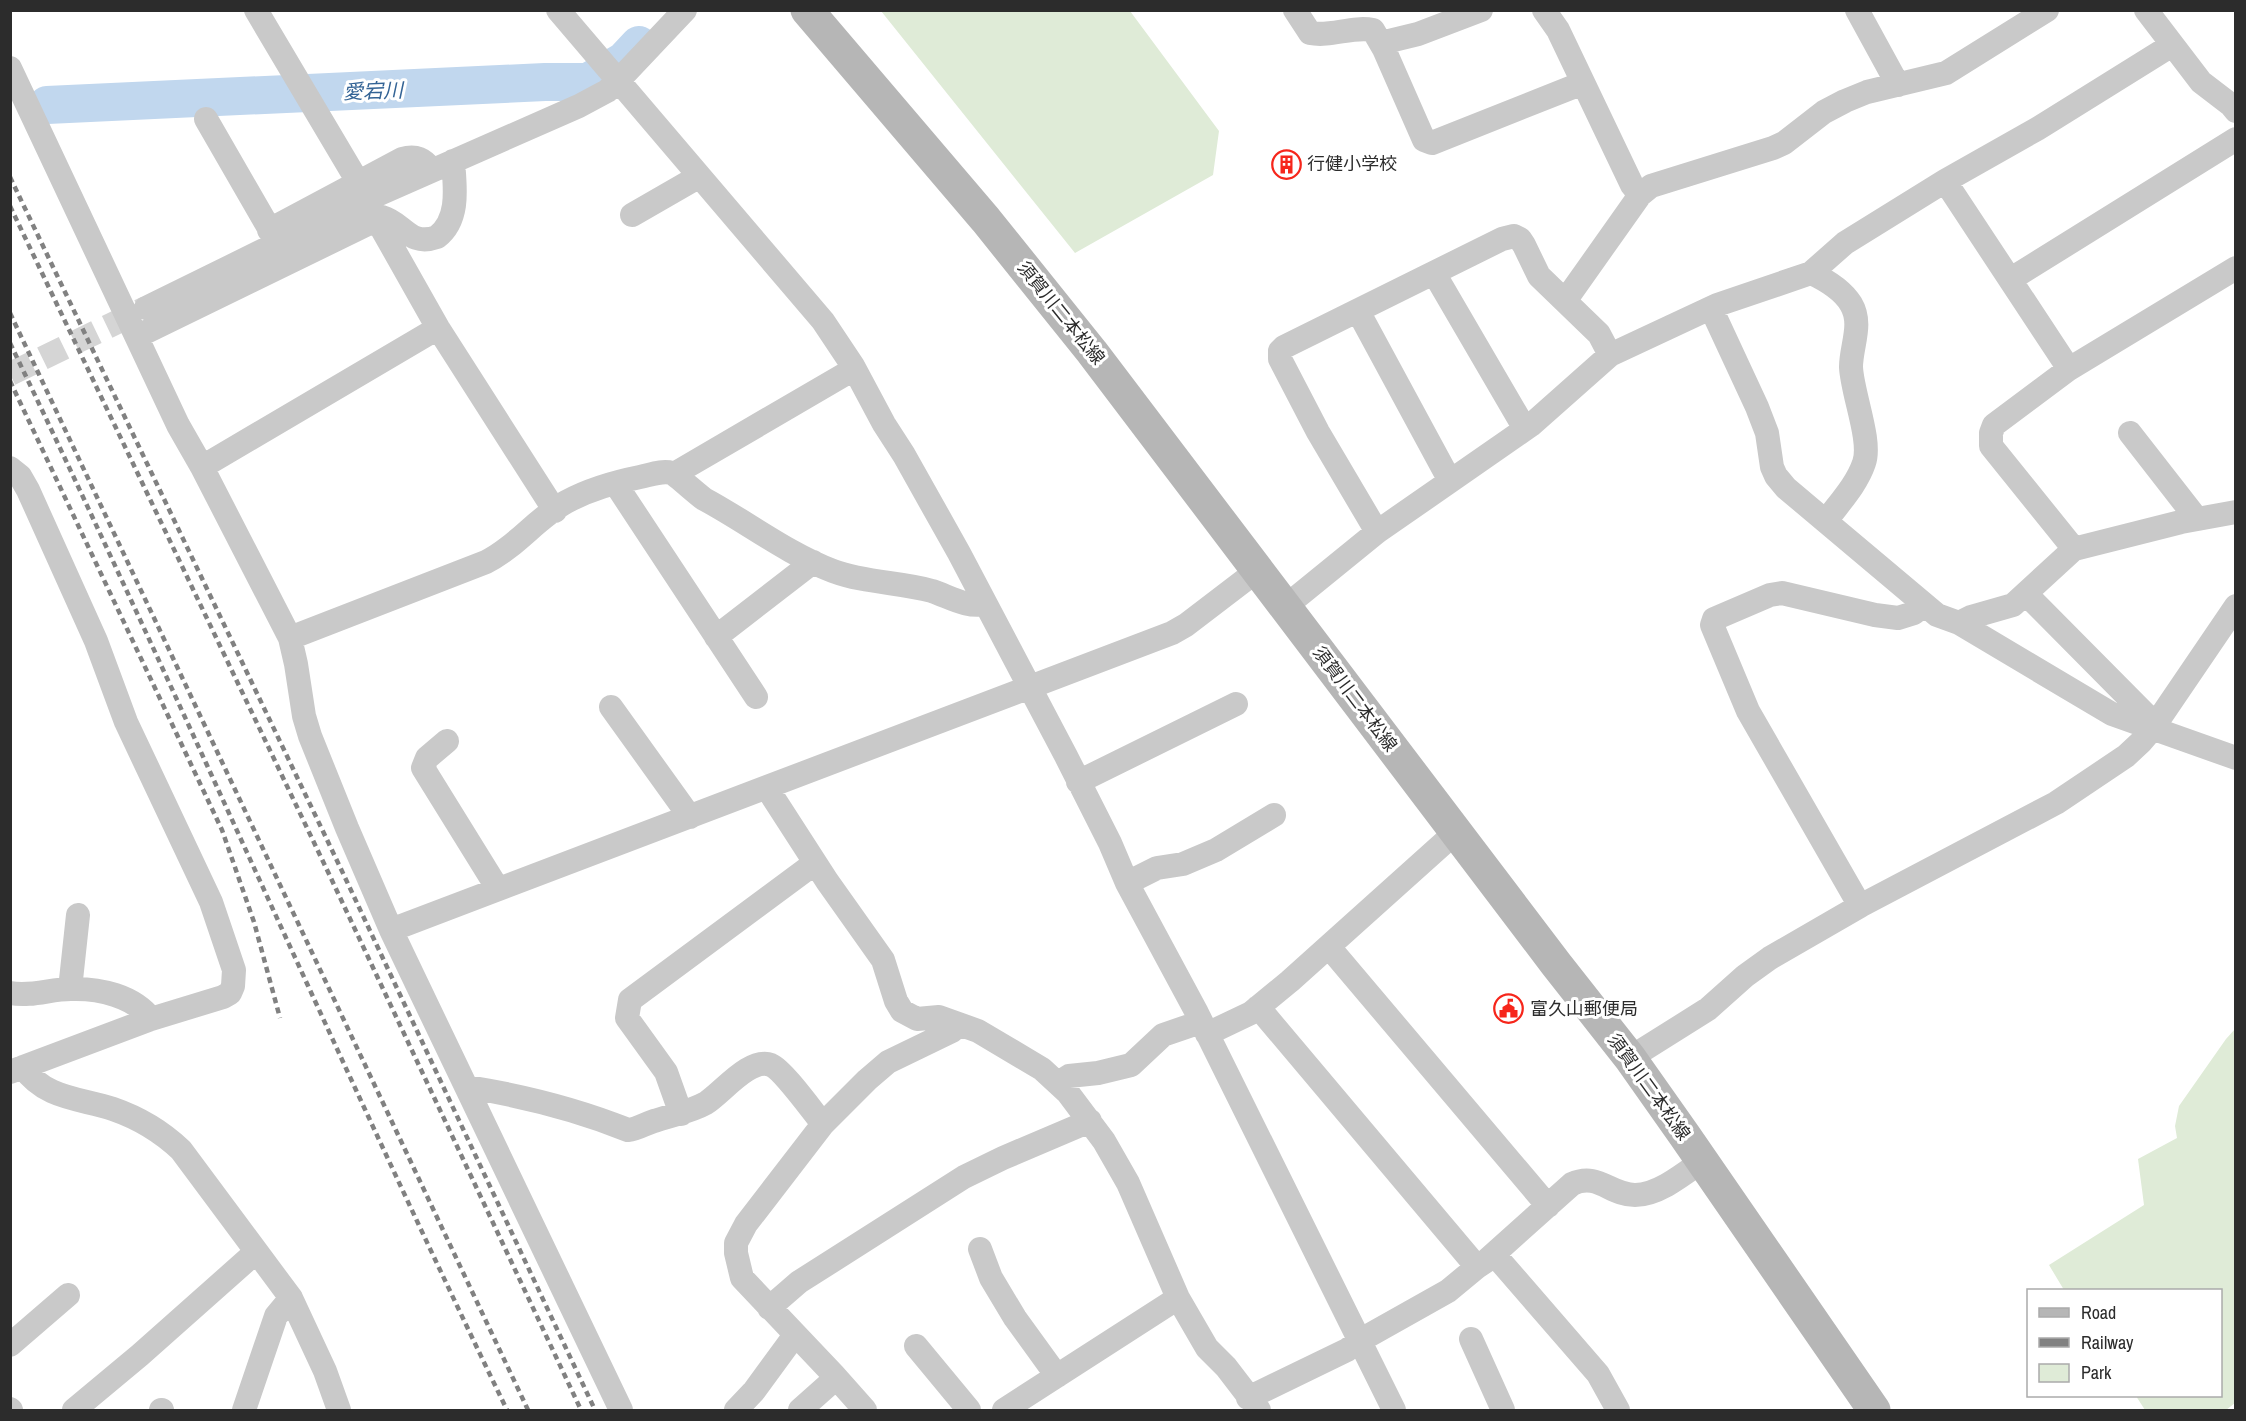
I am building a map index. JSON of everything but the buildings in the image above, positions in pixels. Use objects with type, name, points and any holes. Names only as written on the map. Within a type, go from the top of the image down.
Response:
[{"type":"main road","name":"須賀川二本松線","points":[[807,10],[978,210],[1078,334],[1286,606],[1630,1058],[1874,1410]]},
{"type":"street","points":[[256,10],[372,204],[438,328],[555,510]]},
{"type":"street","points":[[558,10],[823,321],[854,369],[910,465],[1110,843],[1127,883],[1204,1028],[1394,1410]]},
{"type":"street","points":[[138,336],[443,166],[579,106],[607,91],[685,10]]},
{"type":"street","points":[[1294,10],[1310,33],[1320,35],[1363,28],[1373,30],[1424,140],[1432,142],[1583,83]]},
{"type":"street","points":[[1381,44],[1418,34],[1481,10]]},
{"type":"street","points":[[1544,10],[1558,30],[1632,185],[1640,195]]},
{"type":"street","points":[[1857,10],[1898,85]]},
{"type":"street","points":[[1565,301],[1640,195],[1651,186],[1773,148],[1784,143],[1824,112],[1867,92],[1946,73],[2047,10]]},
{"type":"street","points":[[2146,10],[2201,82],[2231,105],[2235,111]]},
{"type":"street","points":[[1286,606],[1377,532],[1525,429],[1610,355],[1711,308],[1811,273],[1845,243],[1945,181],[2037,129],[2172,45]]},
{"type":"street","points":[[10,68],[134,306],[138,336],[178,425],[290,638],[304,716],[347,828],[391,930],[621,1410]]},
{"type":"street","points":[[206,119],[270,230]]},
{"type":"street","points":[[2011,279],[2235,140]]},
{"type":"street","points":[[372,204],[410,236],[424,240],[437,237],[450,222],[455,193],[443,166]]},
{"type":"street","points":[[632,214],[698,177]]},
{"type":"street","points":[[1945,181],[2069,369]]},
{"type":"street","points":[[134,306],[270,230],[372,204]]},
{"type":"street","points":[[134,306],[372,204]]},
{"type":"street","points":[[1377,532],[1318,432],[1280,359],[1280,351],[1284,347],[1502,239],[1514,236],[1524,245],[1539,276],[1599,334],[1610,355]]},
{"type":"street","points":[[2074,549],[1991,446],[1994,425],[1999,419],[2069,369],[2235,268]]},
{"type":"street","points":[[1434,273],[1525,429]]},
{"type":"street","points":[[1811,273],[1843,294],[1851,304],[1857,319],[1851,369],[1867,446],[1865,461],[1858,477],[1826,521]]},
{"type":"street","points":[[1711,308],[1767,433],[1770,460],[1776,476],[1786,488],[1936,615],[1959,623],[2112,714],[2155,726],[2235,758]]},
{"type":"street","points":[[1358,311],[1449,481]]},
{"type":"street","points":[[202,467],[438,328]]},
{"type":"street","points":[[290,638],[486,562],[500,555],[555,510],[580,496],[615,483],[658,473],[674,474],[854,369]]},
{"type":"street","points":[[2130,433],[2197,519]]},
{"type":"street","points":[[10,468],[20,476],[28,490],[92,630],[126,722],[211,903],[234,970],[235,980],[230,993],[151,1019],[16,1069]]},
{"type":"street","points":[[674,474],[704,499],[801,557],[849,576],[932,591],[975,606],[985,604]]},
{"type":"street","points":[[615,483],[756,697]]},
{"type":"street","points":[[1959,623],[1971,617],[2013,605],[2074,549],[2235,512]]},
{"type":"street","points":[[717,637],[813,562]]},
{"type":"street","points":[[391,930],[767,788],[838,758],[1172,633],[1186,625],[1258,570]]},
{"type":"street","points":[[1860,906],[1748,711],[1712,625],[1714,619],[1770,595],[1782,593],[1875,615],[1898,618],[1914,613],[1924,606]]},
{"type":"street","points":[[2026,594],[2155,726]]},
{"type":"street","points":[[1630,1058],[1708,1009],[1756,967],[1860,906],[2056,803],[2126,756],[2155,726],[2235,606]]},
{"type":"street","points":[[1078,782],[1236,704]]},
{"type":"street","points":[[610,707],[690,817]]},
{"type":"street","points":[[447,741],[427,758],[423,768],[498,889]]},
{"type":"street","points":[[767,788],[815,863],[883,960],[896,1001],[902,1011],[917,1019],[939,1017],[978,1031],[1042,1069],[1058,1083],[1090,1121],[1128,1183],[1178,1298],[1207,1348],[1226,1367],[1254,1404],[1359,1341],[1449,1292],[1566,1188],[1578,1181],[1593,1180],[1623,1193],[1636,1195],[1660,1188],[1702,1161]]},
{"type":"street","points":[[1127,883],[1157,868],[1183,864],[1216,850],[1274,815]]},
{"type":"street","points":[[1058,1083],[1069,1076],[1098,1073],[1131,1065],[1163,1035],[1235,1022],[1258,1007],[1329,947],[1456,832]]},
{"type":"street","points":[[681,1114],[666,1072],[627,1018],[630,1000],[815,863]]},
{"type":"street","points":[[70,989],[78,915]]},
{"type":"street","points":[[1329,947],[1548,1206]]},
{"type":"street","points":[[10,993],[36,995],[70,989],[91,990],[127,999],[147,1013],[151,1019]]},
{"type":"street","points":[[1258,1007],[1486,1261],[1592,1366],[1618,1410]]},
{"type":"street","points":[[865,1410],[742,1278],[736,1253],[739,1234],[823,1124],[888,1062],[952,1031],[959,1025]]},
{"type":"street","points":[[468,1087],[564,1107],[628,1130],[681,1114],[706,1102],[756,1064],[769,1064],[779,1071],[823,1124]]},
{"type":"street","points":[[16,1069],[41,1087],[57,1095],[115,1110],[151,1126],[168,1137],[181,1150],[291,1298],[325,1371],[339,1410]]},
{"type":"street","points":[[769,1308],[799,1282],[964,1177],[1090,1121]]},
{"type":"street","points":[[980,1249],[997,1288],[1015,1318],[1057,1377]]},
{"type":"street","points":[[74,1410],[256,1252]]},
{"type":"street","points":[[10,1345],[68,1295]]},
{"type":"street","points":[[244,1410],[269,1330],[276,1316],[291,1298]]},
{"type":"street","points":[[1004,1410],[1178,1298]]},
{"type":"street","points":[[736,1410],[754,1391],[795,1335]]},
{"type":"street","points":[[1472,1339],[1503,1410]]},
{"type":"street","points":[[916,1346],[969,1410]]},
{"type":"street","points":[[800,1410],[836,1378]]},
{"type":"green space","points":[[881,11],[1130,11],[1219,131],[1213,175],[1075,253]]},
{"type":"green space","points":[[2235,1029],[2235,1403],[2226,1410],[2145,1410],[2137,1397],[2222,1397],[2222,1289],[2063,1289],[2049,1265],[2144,1205],[2138,1159],[2177,1138],[2175,1126],[2179,1106]]},
{"type":"waterway","name":"愛宕川","points":[[47,105],[545,82],[588,82],[624,61],[639,45]]},
{"type":"tunnel","points":[[10,374],[146,308]]},
{"type":"railway","points":[[10,177],[341,869],[595,1410]]},
{"type":"railway","points":[[10,206],[329,874],[581,1410]]},
{"type":"railway","points":[[10,313],[528,1410]]},
{"type":"railway","points":[[10,343],[381,1144],[507,1410]]},
{"type":"railway","points":[[10,381],[222,830],[254,922],[280,1018]]},
{"type":"place","name":"行健小学校","points":[[1286,164]]},
{"type":"place","name":"富久山郵便局","points":[[1509,1009]]}]
